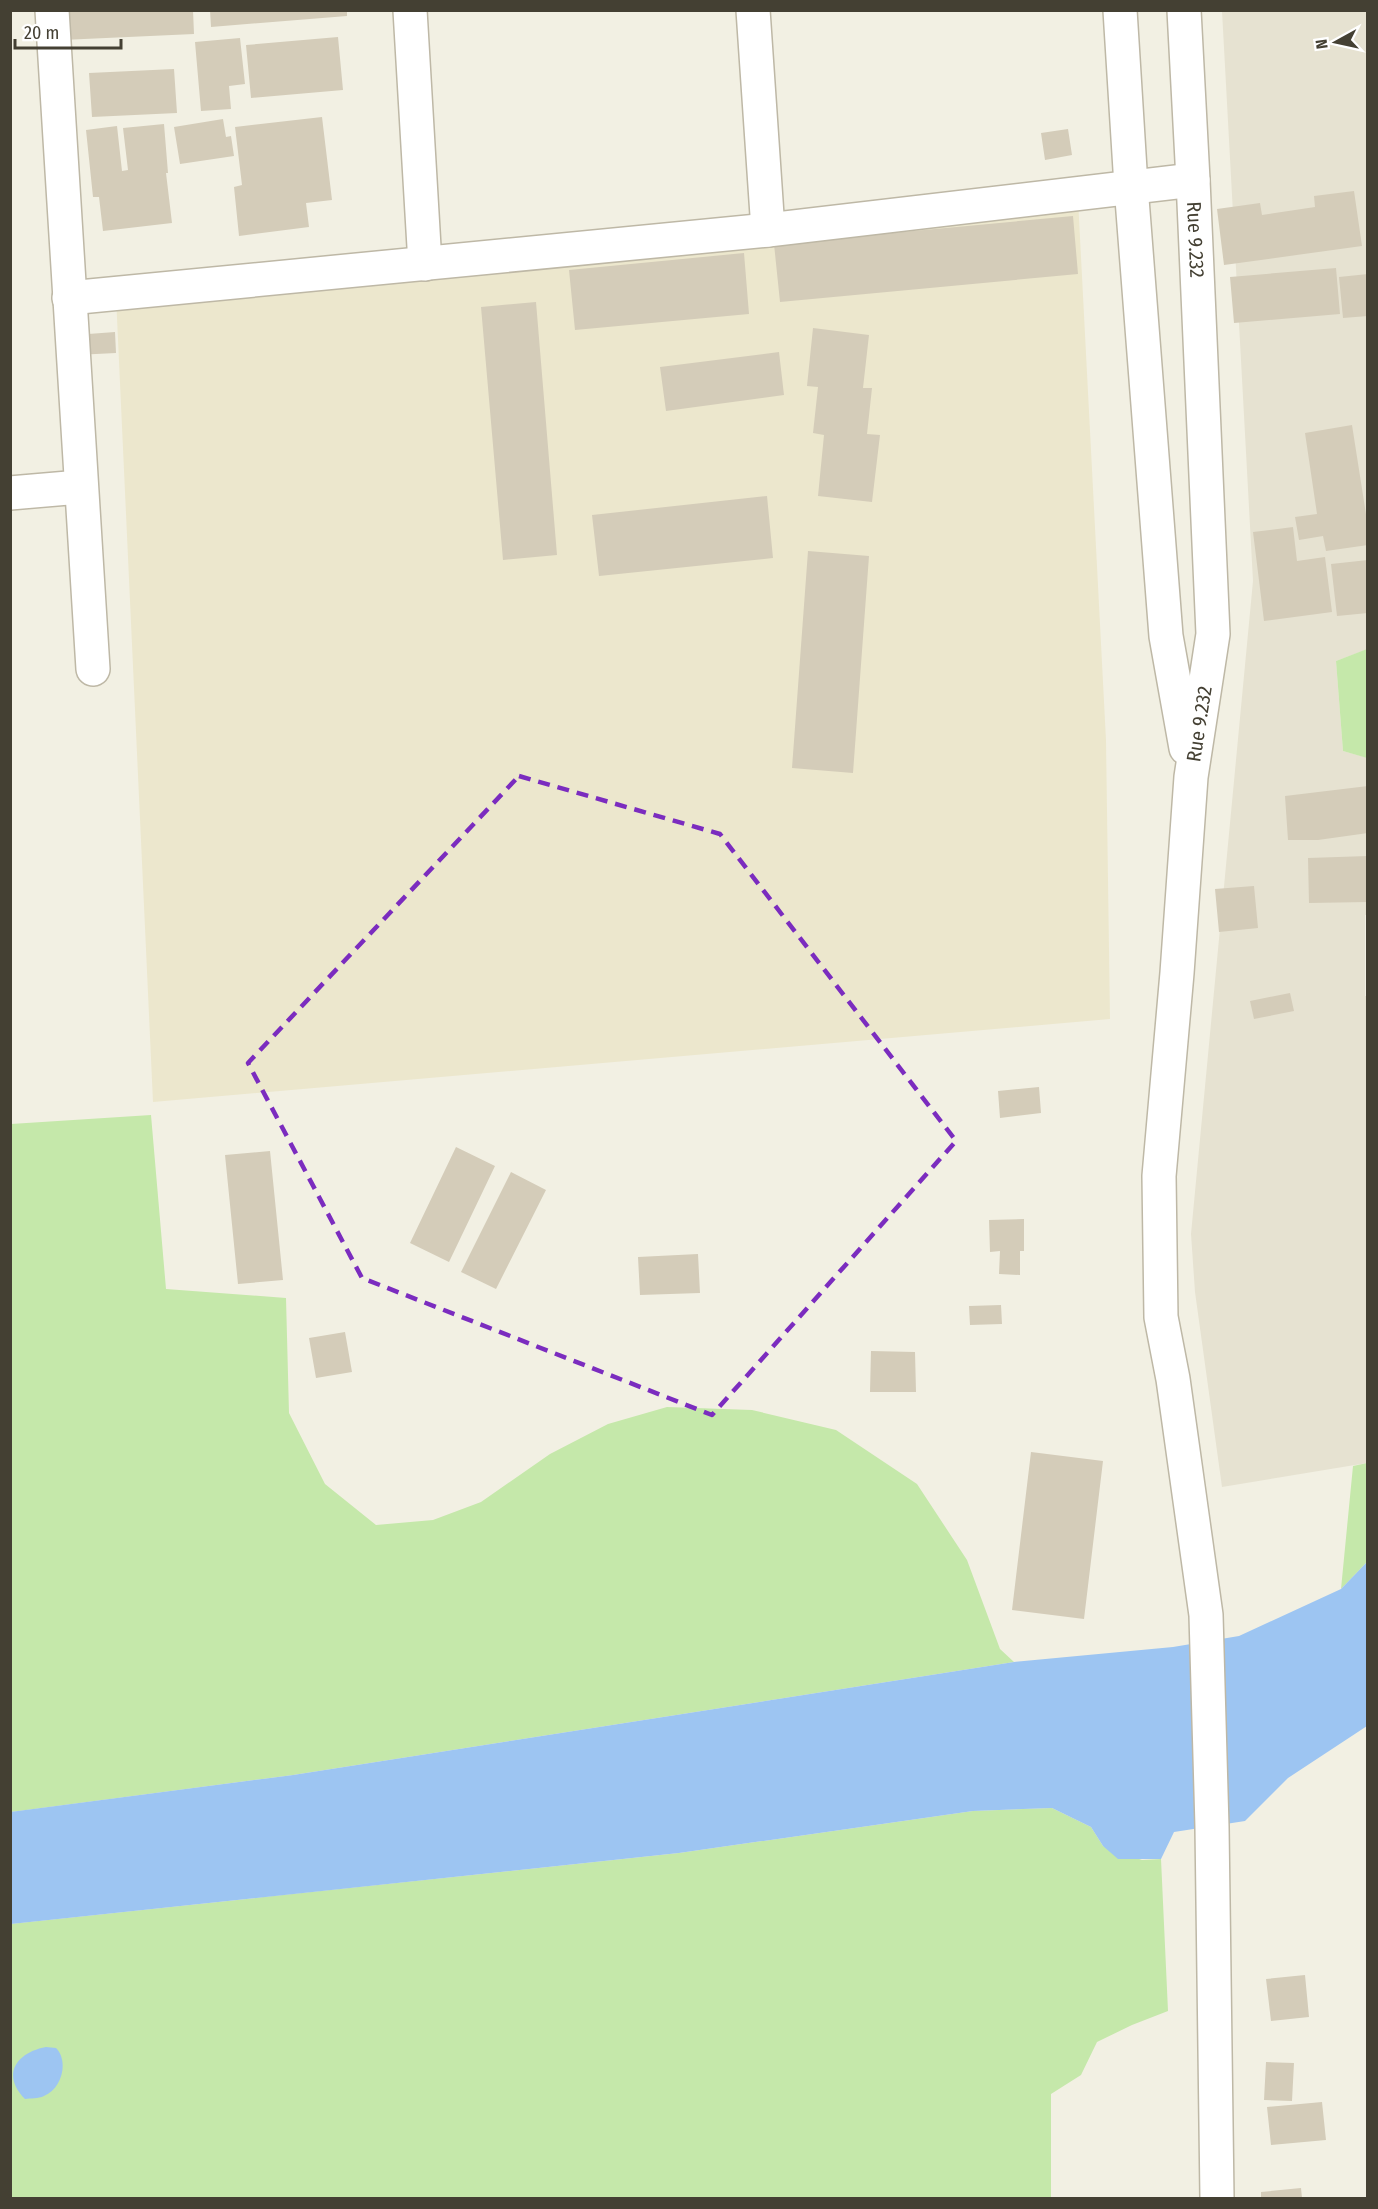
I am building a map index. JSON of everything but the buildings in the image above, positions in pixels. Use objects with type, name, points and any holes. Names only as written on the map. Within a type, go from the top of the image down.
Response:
[{"type":"street","points":[[52,10],[93,669]]},
{"type":"street","points":[[410,10],[425,264]]},
{"type":"street","points":[[753,10],[768,230]]},
{"type":"street","name":"Rue 9.232","points":[[1120,10],[1131,186],[1166,636],[1191,777]]},
{"type":"street","name":"Rue 9.232","points":[[1184,10],[1213,634],[1191,777]]},
{"type":"street","points":[[69,297],[768,230],[1193,180]]},
{"type":"street","points":[[10,493],[80,486]]},
{"type":"street","points":[[1191,777],[1159,1176],[1161,1317],[1173,1379],[1206,1615],[1212,1827],[1217,2199]]},
{"type":"highlighted area","points":[[519,776],[720,834],[956,1141],[712,1415],[362,1278],[248,1063]]},
{"type":"shaded area","points":[[1222,11],[1368,11],[1368,649],[1336,661],[1343,751],[1368,758],[1368,915],[1365,915],[1365,996],[1368,996],[1367,1463],[1222,1487],[1195,1292],[1191,1234],[1253,581]]},
{"type":"shaded area","points":[[1078,199],[1106,740],[1110,1019],[153,1102],[116,296]]},
{"type":"green space","points":[[1367,649],[1367,758],[1343,751],[1336,661]]},
{"type":"green space","points":[[151,1115],[166,1289],[286,1298],[289,1413],[325,1484],[376,1525],[433,1520],[481,1502],[550,1454],[608,1424],[667,1407],[752,1410],[836,1430],[917,1484],[967,1560],[1000,1649],[1014,1662],[293,1775],[11,1812],[11,1124]]},
{"type":"green space","points":[[1367,1463],[1367,1562],[1341,1589],[1353,1466]]},
{"type":"green space","points":[[1052,1808],[1091,1827],[1103,1846],[1142,1860],[1161,1859],[1168,2011],[1097,2042],[1081,2075],[1051,2094],[1051,2198],[11,2198],[10,1924],[679,1853],[973,1811]]},
{"type":"water","points":[[1367,1562],[1367,1726],[1288,1778],[1245,1821],[1174,1832],[1161,1859],[1118,1859],[1103,1846],[1091,1827],[1052,1808],[973,1811],[679,1853],[11,1924],[10,1812],[293,1775],[1014,1662],[1173,1647],[1239,1636],[1341,1589]]},
{"type":"water","points":[[46,2047],[56,2048],[60,2054],[62,2074],[50,2092],[37,2098],[25,2099],[14,2081],[13,2073],[16,2065],[27,2054]]}]
